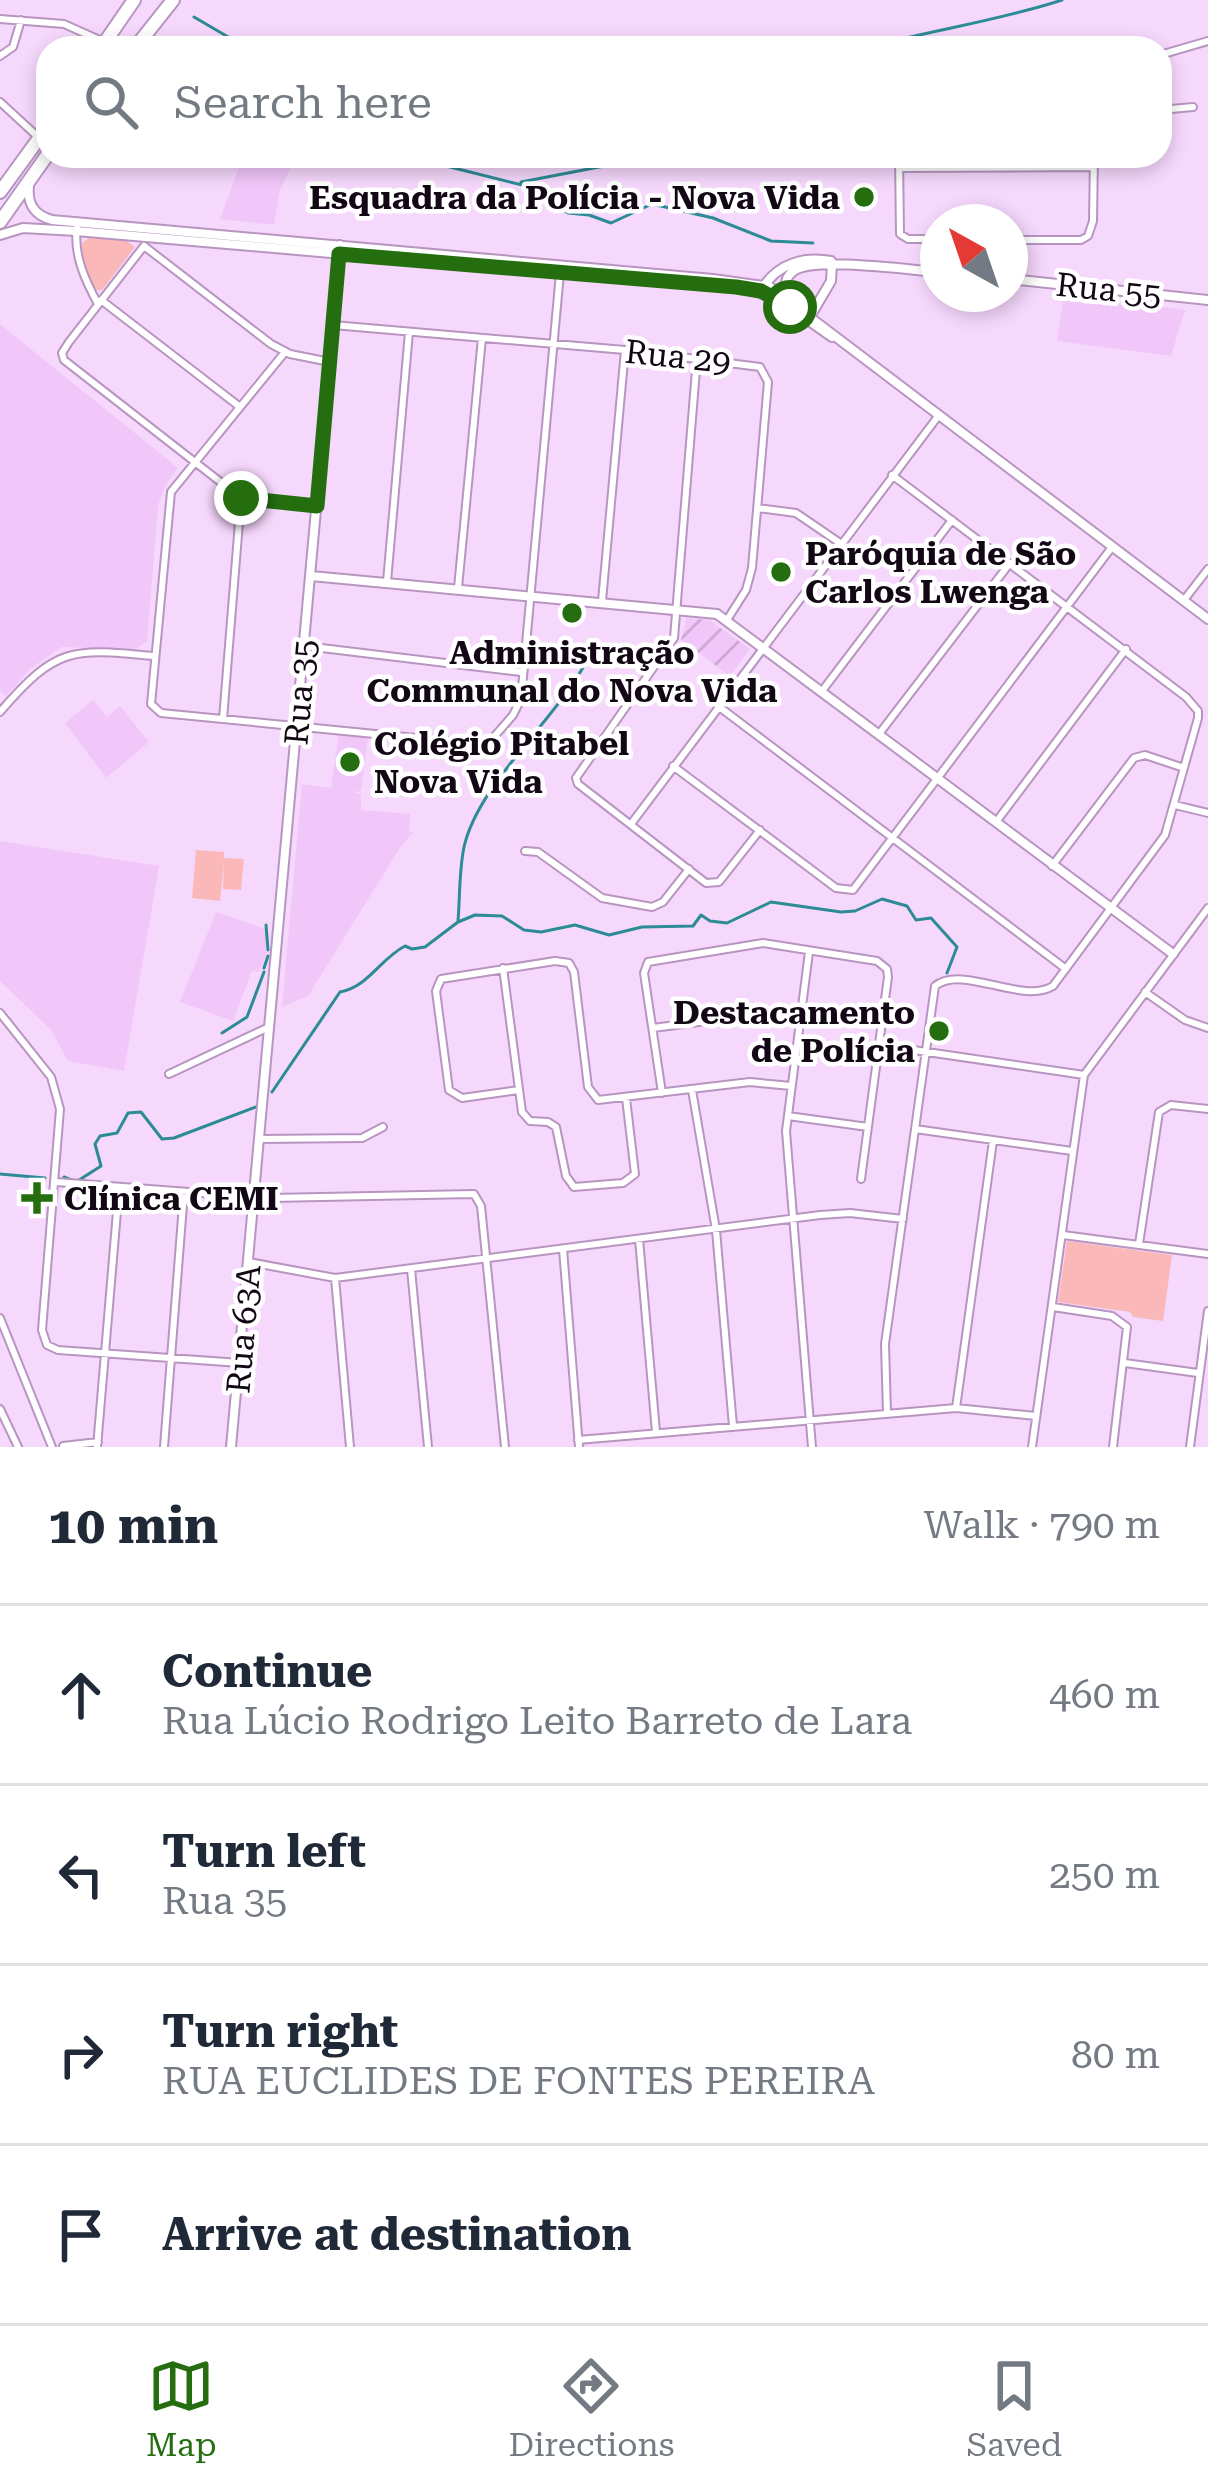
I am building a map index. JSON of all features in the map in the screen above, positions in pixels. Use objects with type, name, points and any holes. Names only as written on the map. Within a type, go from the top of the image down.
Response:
[{"type":"highway","points":[[109,36],[134,0]]},
{"type":"highway","points":[[144,36],[173,0]]},
{"type":"highway","points":[[124,14],[136,10],[145,15],[147,32]]},
{"type":"highway","points":[[0,191],[36,143]]},
{"type":"highway","points":[[0,222],[38,168]]},
{"type":"street","points":[[0,19],[64,24],[86,36]]},
{"type":"street","points":[[0,56],[14,47],[21,20]]},
{"type":"street","points":[[1172,52],[1208,41]]},
{"type":"street","points":[[0,102],[36,127]]},
{"type":"street","points":[[1172,109],[1193,107]]},
{"type":"street","points":[[39,168],[28,195],[37,214],[77,227]]},
{"type":"street","points":[[899,168],[900,234],[920,239]]},
{"type":"street","points":[[1028,240],[1088,236],[1093,221],[1093,168]]},
{"type":"street","points":[[77,227],[75,242],[86,281],[100,302],[240,407]]},
{"type":"street","points":[[0,235],[23,228],[77,227],[145,237],[340,249],[762,288],[788,298],[809,318]]},
{"type":"street","points":[[145,237],[65,348],[64,360],[241,498],[317,506]]},
{"type":"street","points":[[145,237],[285,352],[330,362]]},
{"type":"street","name":"Rua 35","points":[[260,1139],[340,249]]},
{"type":"street","points":[[762,288],[795,261],[920,271]]},
{"type":"street","points":[[788,298],[785,282],[797,268],[832,263]]},
{"type":"street","points":[[809,318],[832,281],[832,263]]},
{"type":"street","points":[[285,352],[169,501],[150,699],[161,713],[487,745],[518,709],[560,268]]},
{"type":"street","name":"Rua 55","points":[[1028,281],[1208,300]]},
{"type":"street","points":[[762,288],[868,361],[1208,619]]},
{"type":"street","name":"Rua 29","points":[[333,325],[698,358],[752,364],[767,373],[749,581],[727,620]]},
{"type":"street","points":[[387,582],[409,332]]},
{"type":"street","points":[[458,588],[482,338]]},
{"type":"street","points":[[602,601],[625,350]]},
{"type":"street","points":[[698,358],[672,645],[576,775],[578,784],[706,883],[719,882],[760,830]]},
{"type":"street","points":[[630,824],[939,415]]},
{"type":"street","points":[[886,1413],[885,1344],[934,991],[940,981],[1044,991],[1066,969],[1162,842],[1198,711],[1126,650],[892,475]]},
{"type":"street","points":[[223,719],[241,498]]},
{"type":"street","points":[[758,508],[796,513],[840,544]]},
{"type":"street","points":[[822,691],[952,520]]},
{"type":"street","points":[[674,766],[847,892],[856,887],[1112,547]]},
{"type":"street","points":[[880,734],[1010,563]]},
{"type":"street","points":[[1184,600],[1208,569]]},
{"type":"street","points":[[311,575],[709,611],[1174,954]]},
{"type":"street","points":[[304,646],[522,672]]},
{"type":"street","points":[[996,822],[1126,650]]},
{"type":"street","points":[[0,712],[63,655],[155,656]]},
{"type":"street","points":[[718,706],[1066,969]]},
{"type":"street","points":[[1052,866],[1134,758],[1145,755],[1184,768]]},
{"type":"street","points":[[1175,805],[1208,813]]},
{"type":"street","points":[[525,851],[538,852],[602,898],[647,907],[663,902],[689,869]]},
{"type":"street","points":[[1032,1447],[1084,1075],[1208,908]]},
{"type":"street","points":[[662,1093],[644,974],[652,960],[763,943],[877,961],[886,970],[861,1179]]},
{"type":"street","points":[[809,952],[788,1116],[790,1220],[812,1447]]},
{"type":"street","points":[[519,1090],[462,1098],[452,1093],[436,992],[445,977],[560,961],[572,966],[590,1092],[598,1100],[750,1082],[791,1086]]},
{"type":"street","points":[[503,968],[525,1118],[548,1122],[560,1131],[571,1185],[623,1183],[634,1174],[626,1099]]},
{"type":"street","points":[[1145,992],[1185,1021],[1208,1028]]},
{"type":"street","points":[[652,1028],[767,1012],[800,1017]]},
{"type":"street","points":[[0,1013],[44,1068],[60,1109],[42,1336],[51,1348],[240,1364]]},
{"type":"street","points":[[169,1074],[271,1026]]},
{"type":"street","points":[[879,1045],[1084,1075]]},
{"type":"street","points":[[692,1090],[716,1229],[733,1426]]},
{"type":"street","points":[[1139,1244],[1159,1112],[1171,1105],[1208,1109]]},
{"type":"street","points":[[788,1116],[868,1127]]},
{"type":"street","points":[[260,1139],[368,1137],[383,1127]]},
{"type":"street","points":[[915,1129],[1073,1151]]},
{"type":"street","name":"Rua 63A","points":[[231,1447],[260,1139]]},
{"type":"street","points":[[956,1408],[993,1141]]},
{"type":"street","points":[[56,1182],[255,1197],[362,1198],[467,1191],[480,1202],[505,1447]]},
{"type":"street","points":[[63,1446],[97,1445],[119,1186]]},
{"type":"street","points":[[164,1447],[184,1192]]},
{"type":"street","points":[[249,1262],[335,1278],[850,1213],[903,1220]]},
{"type":"street","points":[[1063,1235],[1208,1254]]},
{"type":"street","points":[[639,1239],[656,1433]]},
{"type":"street","points":[[562,1249],[579,1444],[656,1433],[956,1408],[1036,1417]]},
{"type":"street","points":[[411,1269],[428,1447]]},
{"type":"street","points":[[335,1278],[350,1447]]},
{"type":"street","points":[[1053,1307],[1123,1322],[1128,1333],[1113,1447]]},
{"type":"street","points":[[1190,1447],[1208,1311]]},
{"type":"street","points":[[0,1318],[51,1444],[36,1447]]},
{"type":"street","points":[[1125,1363],[1200,1373]]},
{"type":"street","points":[[0,1409],[18,1447]]},
{"type":"shaded area","points":[[239,168],[290,168],[280,190],[274,225],[220,219]]},
{"type":"shaded area","points":[[90,237],[124,239],[135,247],[102,290],[87,278],[81,244]]},
{"type":"shaded area","points":[[1064,293],[1185,310],[1171,356],[1057,341]]},
{"type":"shaded area","points":[[0,324],[178,468],[158,506],[147,641],[135,650],[62,647],[30,669],[6,696],[0,691]]},
{"type":"shaded area","points":[[687,618],[709,620],[750,649],[730,676],[681,640]]},
{"type":"shaded area","points":[[93,700],[107,717],[120,706],[149,742],[106,778],[65,723]]},
{"type":"shaded area","points":[[339,732],[368,736],[361,791],[354,792],[361,794],[361,810],[410,814],[409,831],[414,832],[308,996],[282,1007],[302,784],[331,788]]},
{"type":"shaded area","points":[[0,841],[159,866],[124,1071],[68,1061],[51,1030],[0,981]]},
{"type":"shaded area","points":[[196,850],[244,859],[241,890],[223,889],[224,862],[220,901],[192,898]]},
{"type":"shaded area","points":[[216,912],[268,930],[266,956],[259,972],[252,971],[233,1021],[180,1002]]},
{"type":"shaded area","points":[[1067,1241],[1172,1255],[1163,1321],[1058,1302]]},
{"type":"waterway","points":[[918,36],[1062,0]]},
{"type":"waterway","points":[[194,17],[226,36]]},
{"type":"waterway","points":[[454,168],[534,188],[568,213],[611,223],[652,204],[713,218],[771,241],[813,243]]},
{"type":"waterway","points":[[521,182],[594,168]]},
{"type":"waterway","points":[[458,921],[462,856],[472,823],[586,662]]},
{"type":"waterway","points":[[272,1092],[340,992],[358,985],[405,946],[425,947],[475,915],[502,916],[524,930],[541,932],[575,925],[609,935],[642,927],[693,926],[701,915],[727,923],[771,902],[841,912],[882,899],[907,906],[916,920],[931,918],[957,947],[947,973]]},
{"type":"waterway","points":[[266,925],[268,950]]},
{"type":"waterway","points":[[264,968],[268,956]]},
{"type":"waterway","points":[[222,1033],[247,1017],[264,972]]},
{"type":"waterway","points":[[64,1177],[76,1182],[101,1166],[95,1144],[100,1136],[117,1133],[128,1113],[141,1112],[162,1139],[256,1107]]},
{"type":"waterway","points":[[0,1174],[45,1178]]},
{"type":"place","name":"Esquadra da Polícia - Nova Vida","points":[[864,197]]},
{"type":"place","name":"Paróquia de São Carlos Lwenga","points":[[781,572]]},
{"type":"place","name":"Administração Communal do Nova Vida","points":[[572,613]]},
{"type":"place","name":"Colégio Pitabel Nova Vida","points":[[350,762]]},
{"type":"place","name":"Destacamento de Polícia","points":[[939,1031]]},
{"type":"place","name":"Clínica CEMI","points":[[37,1198]]},
{"type":"route","points":[[241,498],[317,506],[339,254],[736,287],[761,291],[790,307]]}]
